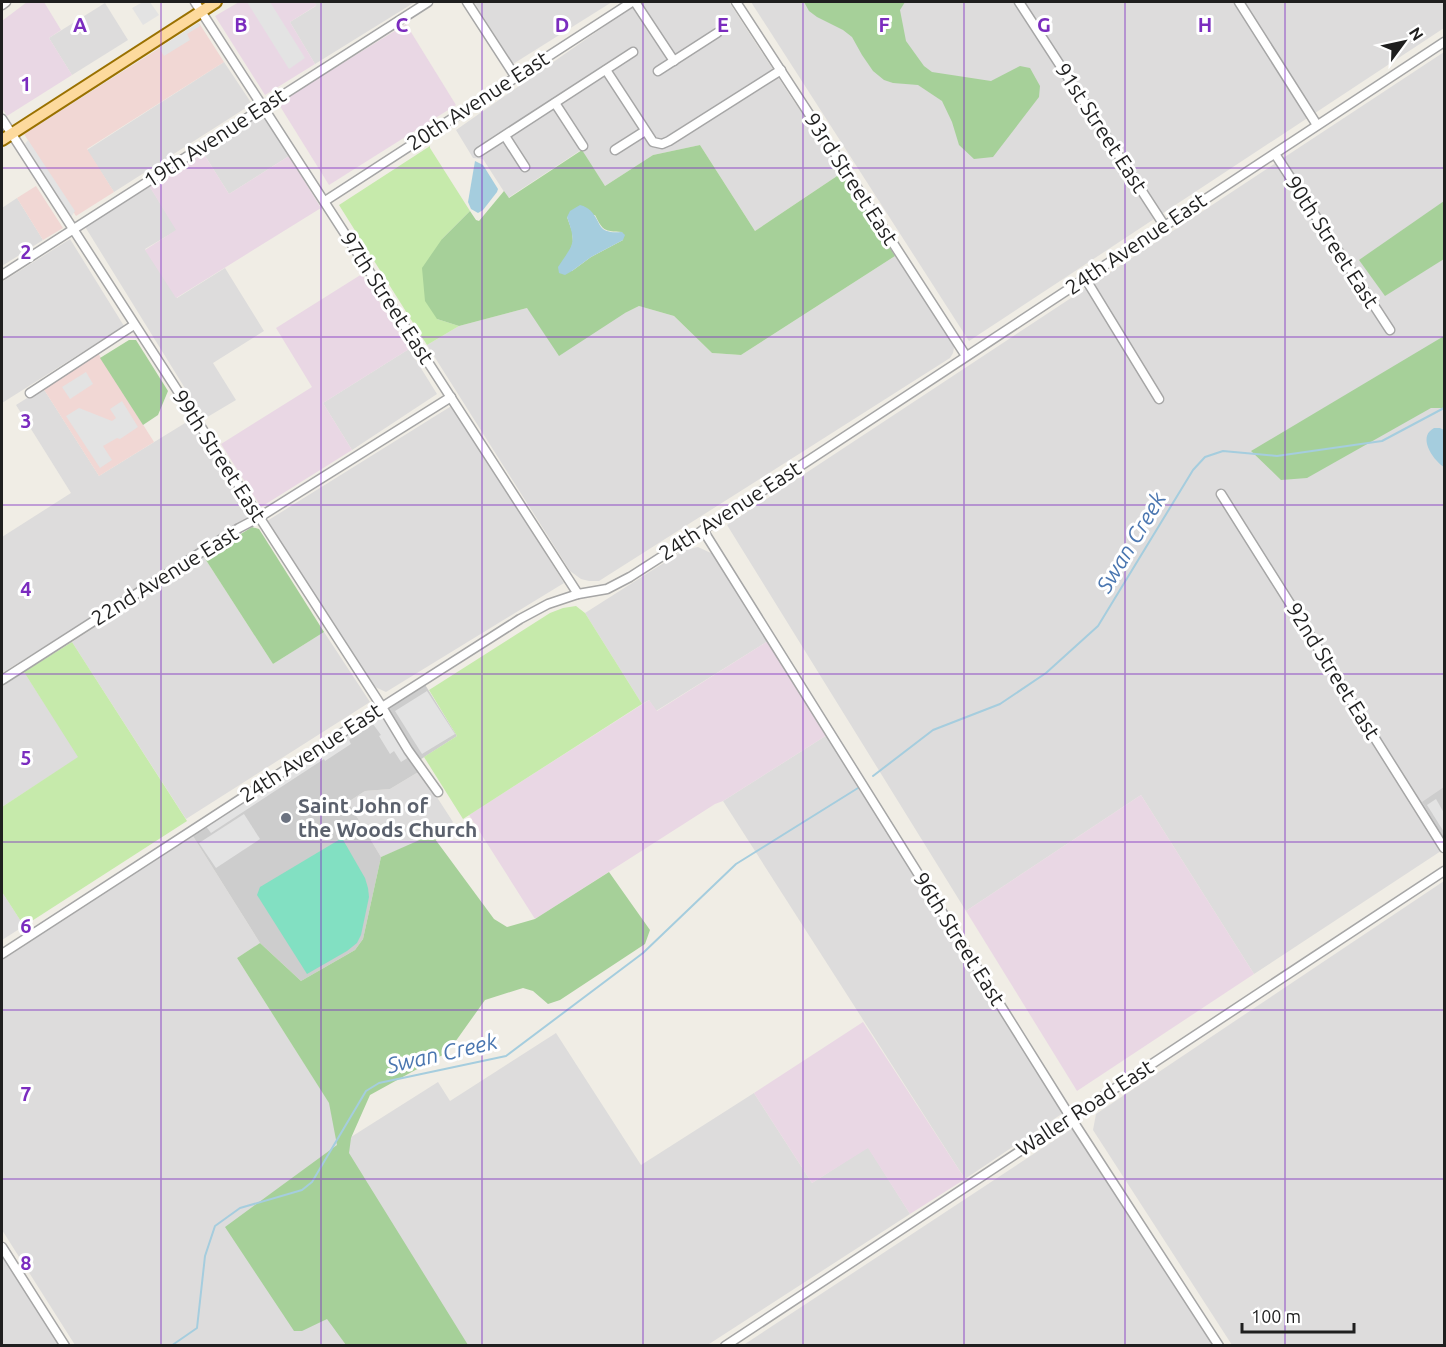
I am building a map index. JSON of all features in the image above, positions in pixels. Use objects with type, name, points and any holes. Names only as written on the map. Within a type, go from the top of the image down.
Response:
[{"type":"main road","points":[[6,137],[198,6],[216,2]]},
{"type":"street","points":[[2,5],[6,2]]},
{"type":"street","name":"19th Avenue East","points":[[2,275],[428,2]]},
{"type":"street","points":[[467,2],[515,76]]},
{"type":"street","points":[[634,2],[674,61]]},
{"type":"street","name":"20th Avenue East","points":[[325,201],[515,76],[634,2]]},
{"type":"street","name":"93rd Street East","points":[[736,2],[966,357]]},
{"type":"street","name":"91st Street East","points":[[1019,2],[1164,225]]},
{"type":"street","points":[[1239,2],[1317,125]]},
{"type":"street","name":"97th Street East","points":[[198,6],[578,594]]},
{"type":"street","points":[[658,71],[717,33]]},
{"type":"street","name":"24th Avenue East","points":[[2,954],[520,619],[548,604],[578,594],[607,589],[630,577],[1444,42]]},
{"type":"street","points":[[479,152],[633,52]]},
{"type":"street","points":[[606,70],[645,131],[653,142],[659,144],[666,143],[781,70]]},
{"type":"street","points":[[555,103],[583,146]]},
{"type":"street","name":"99th Street East","points":[[2,119],[6,137],[73,229],[408,750],[438,792]]},
{"type":"street","points":[[615,150],[645,131]]},
{"type":"street","points":[[505,136],[525,167]]},
{"type":"street","name":"90th Street East","points":[[1275,153],[1390,330]]},
{"type":"street","points":[[1085,278],[1159,399]]},
{"type":"street","points":[[30,393],[134,325]]},
{"type":"street","name":"22nd Avenue East","points":[[2,680],[238,528],[258,518],[451,398]]},
{"type":"street","name":"92nd Street East","points":[[1221,494],[1444,848]]},
{"type":"street","name":"96th Street East","points":[[703,530],[1071,1118],[1219,1346]]},
{"type":"street","name":"Waller Road East","points":[[725,1346],[1444,871]]},
{"type":"street","points":[[2,1246],[64,1346]]},
{"type":"shaded area","points":[[27,2],[44,2],[61,30],[49,38],[72,75],[7,116],[2,108],[2,21]]},
{"type":"shaded area","points":[[143,2],[150,2],[159,15],[143,25],[132,8]]},
{"type":"shaded area","points":[[239,2],[314,2],[317,5],[290,22],[315,64],[265,95],[215,16]]},
{"type":"shaded area","points":[[247,2],[270,2],[305,58],[289,69]]},
{"type":"shaded area","points":[[314,2],[415,2],[315,64],[290,22],[316,6]]},
{"type":"shaded area","points":[[474,2],[612,2],[513,64]]},
{"type":"shaded area","points":[[639,2],[729,2],[843,172],[755,231],[700,145],[653,155],[605,186],[581,150],[508,198],[483,159],[473,158],[456,130]]},
{"type":"shaded area","points":[[751,2],[1444,2],[1444,28],[969,341]]},
{"type":"shaded area","points":[[105,3],[128,40],[72,75],[49,38]]},
{"type":"shaded area","points":[[198,23],[200,26],[187,34],[190,40],[164,56],[159,48]]},
{"type":"shaded area","points":[[199,23],[224,62],[87,149],[114,192],[76,216],[24,134]]},
{"type":"shaded area","points":[[406,24],[456,105],[329,185],[278,103]]},
{"type":"shaded area","points":[[1444,52],[1444,849],[1254,974],[1141,795],[966,911],[727,525]]},
{"type":"shaded area","points":[[224,62],[252,104],[114,192],[87,150]]},
{"type":"shaded area","points":[[262,113],[289,156],[229,194],[202,151]]},
{"type":"shaded area","points":[[28,140],[75,211],[71,217],[25,144]]},
{"type":"shaded area","points":[[202,151],[229,194],[289,156],[321,208],[176,298],[145,250],[176,230],[148,184]]},
{"type":"shaded area","points":[[148,184],[177,230],[145,249],[177,298],[225,268],[264,331],[213,363],[236,400],[204,419],[84,225]]},
{"type":"shaded area","points":[[36,186],[63,228],[43,240],[17,198]]},
{"type":"shaded area","points":[[17,198],[43,240],[2,266],[2,208]]},
{"type":"shaded area","points":[[70,239],[124,326],[2,403],[2,282]]},
{"type":"shaded area","points":[[895,256],[950,335],[954,348],[950,358],[599,581],[581,579],[570,571],[427,345],[459,326],[527,308],[625,313],[639,306],[674,316],[712,353],[741,355]]},
{"type":"shaded area","points":[[362,274],[409,349],[323,403],[352,450],[261,507],[221,444],[312,387],[276,328]]},
{"type":"shaded area","points":[[409,349],[437,394],[352,450],[323,403]]},
{"type":"shaded area","points":[[98,353],[154,442],[99,476],[43,388]]},
{"type":"shaded area","points":[[86,372],[93,384],[70,399],[62,387]]},
{"type":"shaded area","points":[[43,388],[99,476],[190,420],[251,518],[2,673],[2,537],[71,493],[16,405]]},
{"type":"shaded area","points":[[122,401],[138,427],[120,439],[117,438],[103,446],[112,460],[100,468],[66,416],[79,408],[112,421],[116,418],[110,409]]},
{"type":"shaded area","points":[[453,405],[564,583],[386,692],[375,687],[267,521]]},
{"type":"shaded area","points":[[698,547],[713,554],[768,641],[656,711],[649,700],[642,704],[585,613],[684,550]]},
{"type":"shaded area","points":[[204,557],[273,664],[324,632],[370,702],[186,819],[72,642]]},
{"type":"shaded area","points":[[768,641],[827,735],[535,919],[469,815],[649,700],[657,711]]},
{"type":"shaded area","points":[[24,672],[79,757],[2,807],[2,687]]},
{"type":"shaded area","name":"Saint John of the Woods Church","points":[[424,683],[457,736],[415,763],[420,771],[390,789],[365,791],[348,802],[381,857],[363,939],[355,950],[301,981],[260,943],[191,833]]},
{"type":"shaded area","points":[[427,691],[455,734],[422,754],[395,711]]},
{"type":"shaded area","points":[[379,711],[409,757],[401,762],[394,751],[390,754],[373,724],[349,740],[351,744],[325,761],[324,759],[211,833],[205,825]]},
{"type":"shaded area","points":[[827,735],[1063,1113],[965,1179],[723,801]]},
{"type":"shaded area","points":[[420,771],[453,822],[435,839],[424,839],[381,857],[348,802],[365,791],[390,789]]},
{"type":"shaded area","points":[[1444,787],[1444,838],[1422,802]]},
{"type":"shaded area","points":[[1141,795],[1254,974],[1077,1091],[966,911]]},
{"type":"shaded area","points":[[1436,799],[1444,813],[1444,832],[1427,805]]},
{"type":"shaded area","points":[[244,814],[260,839],[216,868],[199,843]]},
{"type":"shaded area","points":[[191,833],[260,943],[237,958],[351,1137],[438,1082],[450,1101],[556,1033],[641,1165],[754,1093],[812,1183],[868,1147],[910,1214],[706,1346],[75,1345],[2,1230],[2,960]]},
{"type":"shaded area","points":[[1444,881],[1444,1345],[1232,1345],[1093,1130],[1096,1114]]},
{"type":"shaded area","points":[[2,892],[24,926],[2,940]]},
{"type":"shaded area","points":[[863,1022],[965,1179],[910,1214],[868,1148],[812,1183],[754,1093]]},
{"type":"shaded area","points":[[1073,1128],[1214,1346],[742,1346]]},
{"type":"shaded area","points":[[2,1256],[59,1345],[2,1345]]},
{"type":"green space","points":[[804,2],[905,2],[900,10],[906,41],[924,66],[932,72],[991,81],[1020,66],[1030,68],[1040,86],[1039,97],[993,157],[974,159],[959,145],[942,101],[918,85],[884,80],[873,71],[852,37],[817,17],[809,11]]},
{"type":"green space","points":[[700,145],[755,231],[843,172],[895,256],[741,355],[712,353],[674,316],[639,306],[559,356],[527,308],[459,326],[437,319],[425,301],[422,268],[442,239],[470,211],[479,221],[504,191],[509,198],[582,150],[605,186],[653,155]],"holes":[[[595,215],[605,229],[622,232],[623,240],[591,257],[572,271],[572,231],[567,217]]]},
{"type":"green space","points":[[430,146],[470,211],[442,239],[437,319],[459,326],[427,345],[339,205]]},
{"type":"green space","points":[[1444,201],[1444,259],[1385,296],[1359,260]]},
{"type":"green space","points":[[1444,336],[1444,408],[1431,408],[1307,478],[1281,480],[1251,451]]},
{"type":"green space","points":[[129,340],[136,340],[168,391],[158,415],[143,425],[100,358]]},
{"type":"green space","points":[[252,527],[259,529],[324,632],[273,664],[204,557]]},
{"type":"green space","points":[[576,606],[585,613],[642,704],[463,819],[424,757],[457,736],[429,690],[550,613]]},
{"type":"green space","points":[[72,642],[187,821],[24,926],[2,892],[2,807],[78,757],[24,672]]},
{"type":"green space","points":[[342,838],[365,878],[368,888],[369,897],[361,935],[357,943],[347,951],[307,974],[257,895],[260,887]]},
{"type":"green space","points":[[424,838],[435,839],[494,919],[507,927],[535,919],[609,872],[650,930],[645,944],[560,1000],[548,1004],[533,991],[523,988],[485,1000],[448,1052],[370,1095],[351,1138],[349,1153],[468,1345],[346,1345],[327,1319],[302,1331],[294,1331],[225,1227],[337,1145],[329,1103],[237,958],[260,943],[301,981],[355,950],[363,939],[381,857]]},
{"type":"water","points":[[475,161],[483,165],[498,189],[483,210],[478,213],[471,209],[468,202]]},
{"type":"water","points":[[580,205],[591,211],[603,229],[622,232],[625,235],[623,240],[591,257],[565,275],[559,273],[558,267],[573,239],[567,217],[570,211]]},
{"type":"water","points":[[1434,428],[1444,430],[1444,467],[1434,458],[1427,445],[1427,435]]},
{"type":"waterway","name":"Swan Creek","points":[[873,776],[933,730],[1000,704],[1046,673],[1098,626],[1193,470],[1205,457],[1223,451],[1277,456],[1382,441],[1444,408]]},
{"type":"waterway","name":"Swan Creek","points":[[171,1346],[197,1328],[205,1256],[215,1226],[240,1208],[302,1190],[312,1182],[366,1091],[379,1083],[506,1056],[643,953],[736,864],[858,788]]},
{"type":"place","name":"Saint John of the Woods Church","points":[[286,818]]}]
